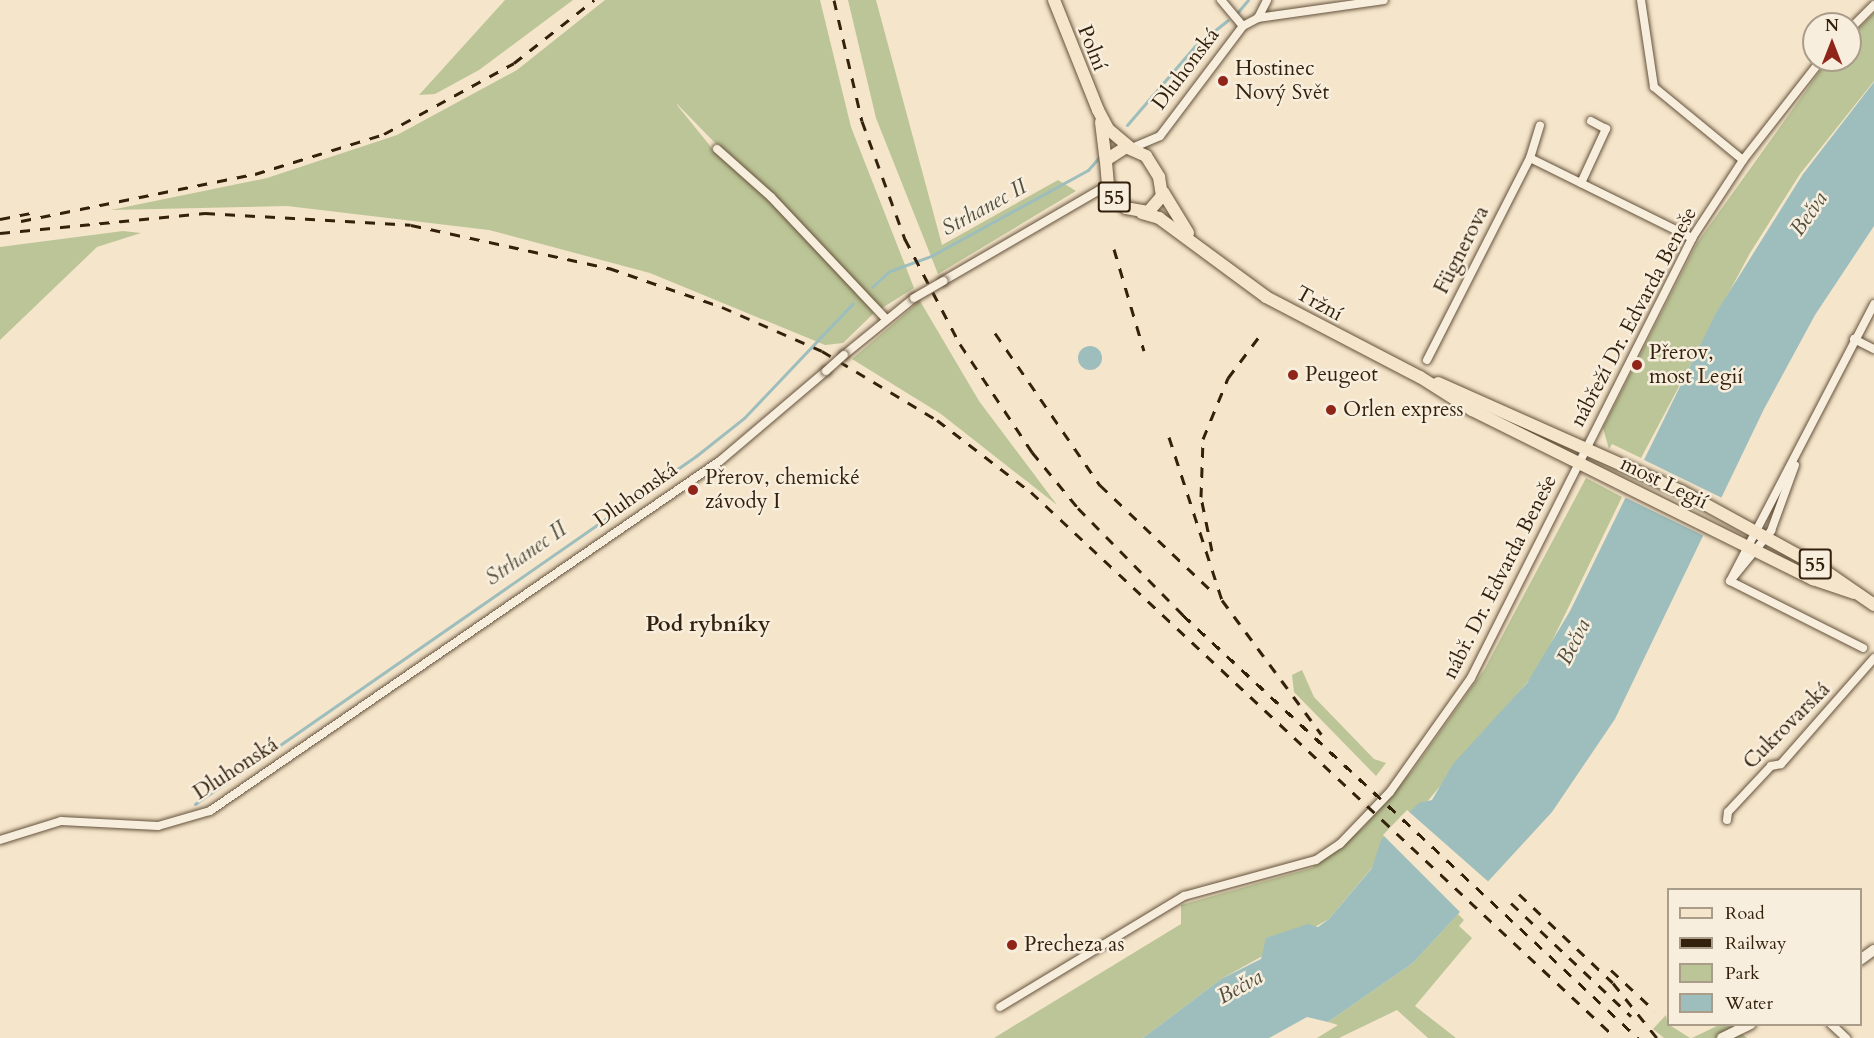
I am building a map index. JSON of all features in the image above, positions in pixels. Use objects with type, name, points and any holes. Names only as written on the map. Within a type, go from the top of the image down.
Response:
[{"type":"main road","name":"Polní","points":[[1054,0],[1098,110],[1108,129],[1132,148]]},
{"type":"main road","name":"Polní","points":[[1098,110],[1106,160]]},
{"type":"main road","name":"Dluhonská","points":[[1106,160],[1119,148],[1132,148]]},
{"type":"main road","name":"55","points":[[1106,160],[1108,185],[1121,204],[1142,213],[1157,206],[1163,190],[1153,164],[1132,148]]},
{"type":"main road","name":"Tržní","points":[[1163,190],[1170,210],[1207,253]]},
{"type":"main road","name":"Tržní","points":[[1142,213],[1159,218],[1266,297],[1420,376],[1607,454]]},
{"type":"main road","name":"Tržní","points":[[1420,376],[1472,410],[1598,473]]},
{"type":"main road","name":"most Legií","points":[[1607,454],[1720,511],[1762,535]]},
{"type":"main road","name":"most Legií","points":[[1598,473],[1752,549]]},
{"type":"main road","name":"55","points":[[1762,535],[1874,605]]},
{"type":"main road","name":"55","points":[[1752,549],[1854,593]]},
{"type":"main road","points":[[1722,1038],[1747,1026]]},
{"type":"street","points":[[1258,18],[1267,0]]},
{"type":"street","name":"Dluhonská","points":[[1153,164],[1160,136],[1243,26],[1258,18],[1384,0]]},
{"type":"street","points":[[1641,0],[1654,87],[1743,160]]},
{"type":"street","points":[[1225,2],[1243,26]]},
{"type":"street","points":[[1862,16],[1874,4]]},
{"type":"street","name":"nábřeží Dr. Edvarda Beneše","points":[[1586,446],[1692,238],[1743,160],[1812,72]]},
{"type":"street","points":[[1581,183],[1606,129],[1591,121]]},
{"type":"street","name":"Fügnerova","points":[[1427,360],[1530,158],[1540,125]]},
{"type":"street","name":"Dluhonská","points":[[1132,148],[1160,136]]},
{"type":"street","points":[[717,149],[771,197],[885,318]]},
{"type":"street","points":[[1530,158],[1692,238]]},
{"type":"street","name":"Dluhonská","points":[[0,840],[61,821],[158,826],[210,811],[721,460],[885,318],[914,298],[1108,185]]},
{"type":"street","points":[[1863,648],[1730,581],[1784,504],[1799,452],[1854,339],[1874,304]]},
{"type":"street","points":[[1854,339],[1874,348]]},
{"type":"street","name":"nábř. Dr. Edvarda Beneše","points":[[1000,1007],[1184,896],[1308,863],[1340,844],[1390,792],[1471,678],[1586,446]]},
{"type":"street","name":"Cukrovarská","points":[[1727,820],[1728,812],[1794,750],[1874,658]]},
{"type":"street","points":[[1833,1026],[1846,1038]]},
{"type":"green space","points":[[505,0],[573,0],[479,70],[435,94],[419,95]]},
{"type":"green space","points":[[605,0],[820,0],[851,127],[914,288],[882,308],[861,288],[855,293],[874,313],[843,343],[825,345],[650,273],[489,230],[287,206],[111,210],[267,178],[397,135],[517,70]],"holes":[[[677,104],[719,147],[715,152]]]},
{"type":"green space","points":[[848,0],[876,0],[942,245],[1058,180],[1076,191],[938,274],[876,118]]},
{"type":"green space","points":[[1874,13],[1874,81],[1800,174],[1750,253],[1641,458],[1612,444],[1609,449],[1603,428],[1697,243],[1819,72],[1862,72],[1862,25]]},
{"type":"green space","points":[[123,231],[141,233],[97,247],[0,340],[0,247]]},
{"type":"green space","points":[[920,301],[979,401],[1057,505],[941,414],[852,359]]},
{"type":"green space","points":[[1586,478],[1622,497],[1539,668],[1329,919],[1221,979],[1143,1038],[994,1038],[1181,924],[1181,905],[1312,868],[1364,827],[1413,770],[1484,670]]},
{"type":"green space","points":[[1302,670],[1314,697],[1374,759],[1386,763],[1376,776],[1294,692],[1292,675]]},
{"type":"green space","points":[[1458,914],[1464,920],[1459,926],[1472,938],[1415,1006],[1456,1038],[1428,1038],[1397,1010],[1339,1038],[1317,1038],[1338,1025],[1328,1022],[1413,963]]},
{"type":"green space","points":[[1666,1015],[1667,1026],[1671,1026],[1690,1038],[1664,1038],[1653,1029]]},
{"type":"green space","points":[[1717,1026],[1732,1026],[1747,1038],[1692,1038]]},
{"type":"water","name":"Bečva","points":[[1874,82],[1874,226],[1815,315],[1764,409],[1615,719],[1552,812],[1413,963],[1328,1022],[1307,1017],[1269,1038],[1143,1038],[1221,979],[1261,959],[1266,938],[1308,924],[1318,927],[1329,919],[1372,868],[1381,840],[1419,803],[1432,800],[1453,764],[1527,683],[1570,611],[1716,313],[1803,174]]},
{"type":"water","points":[[1090,346],[1098,350],[1102,358],[1098,366],[1090,370],[1082,366],[1078,358],[1082,350]]},
{"type":"pier","points":[[1638,457],[1724,499],[1706,537],[1620,495]]},
{"type":"pier","points":[[1407,810],[1491,884],[1462,914],[1383,835]]},
{"type":"waterway","name":"Strhanec II","points":[[1237,13],[1248,0]]},
{"type":"waterway","name":"Strhanec II","points":[[1127,125],[1194,47],[1228,20]]},
{"type":"waterway","name":"Strhanec II","points":[[872,287],[890,271],[931,256],[1088,170],[1101,155]]},
{"type":"waterway","name":"Strhanec II","points":[[195,804],[696,456],[744,418],[853,303]]},
{"type":"railway","points":[[21,221],[255,174],[384,134],[514,63],[594,0]]},
{"type":"railway","points":[[834,0],[862,121],[905,239],[960,344],[1032,452],[1078,508],[1183,615],[1638,1038]]},
{"type":"railway","points":[[0,219],[31,213]]},
{"type":"railway","points":[[0,233],[205,213],[411,225],[609,268],[722,307],[822,351],[937,420],[1031,492],[1616,1038]]},
{"type":"railway","points":[[1114,249],[1144,351]]},
{"type":"railway","points":[[995,333],[1100,485],[1214,593]]},
{"type":"railway","points":[[1212,551],[1201,497],[1203,439],[1228,378],[1261,334]]},
{"type":"railway","points":[[1169,437],[1222,600],[1321,734]]},
{"type":"railway","points":[[1519,894],[1613,983],[1657,1038]]},
{"type":"railway","points":[[1511,903],[1631,1016]]},
{"type":"railway","points":[[1611,970],[1655,1011]]},
{"type":"place","name":"Hostinec Nový Svět","points":[[1223,81]]},
{"type":"place","name":"Přerov, most Legií","points":[[1637,365]]},
{"type":"place","name":"Peugeot","points":[[1293,375]]},
{"type":"place","name":"Orlen express","points":[[1331,410]]},
{"type":"place","name":"Přerov, chemické závody I","points":[[693,490]]},
{"type":"place","name":"Precheza as","points":[[1012,945]]},
{"type":"district","name":"Pod rybníky","points":[[708,625]]}]
